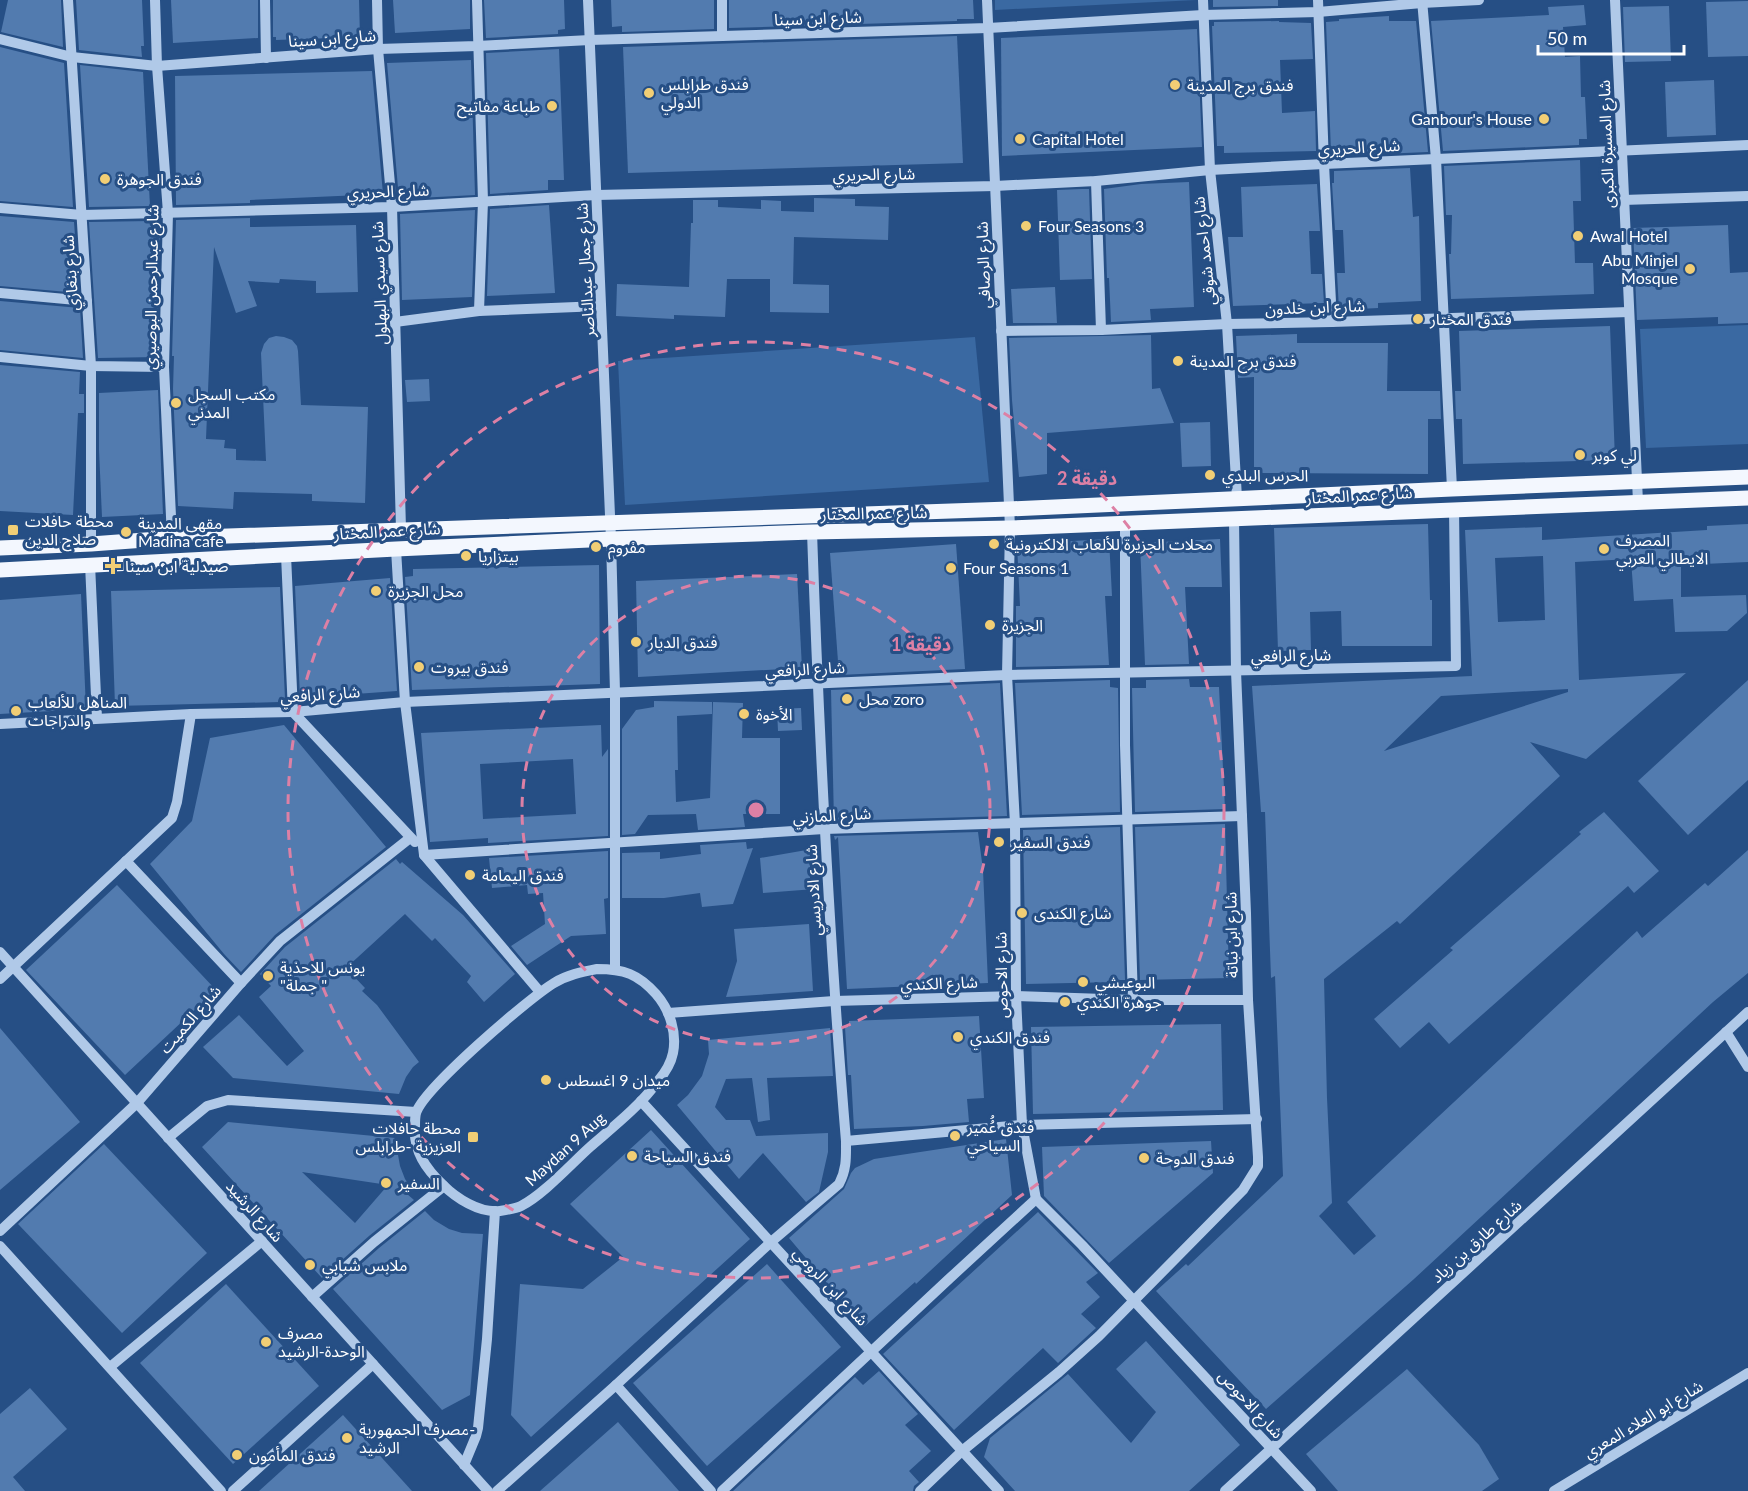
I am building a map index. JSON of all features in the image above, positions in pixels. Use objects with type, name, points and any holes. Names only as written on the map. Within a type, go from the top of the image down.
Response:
[{"type":"main road","name":"شارع عمر المختار","points":[[0,548],[172,538],[1009,509],[1748,477]]},
{"type":"main road","name":"شارع عمر المختار","points":[[0,570],[611,539],[1125,524],[1748,498]]},
{"type":"street","name":"شارع بنغازي","points":[[68,0],[92,366],[92,544]]},
{"type":"street","name":"شارع عبدالرحمن البوصيري","points":[[155,0],[168,213],[164,367],[172,538]]},
{"type":"street","points":[[265,0],[266,58]]},
{"type":"street","name":"شارع سيدي البهلول","points":[[377,0],[378,49],[392,207],[401,529]]},
{"type":"street","points":[[477,0],[483,201],[479,311]]},
{"type":"street","name":"شارع جمال عبدالناصر","points":[[588,0],[611,539],[615,692],[615,969]]},
{"type":"street","points":[[722,0],[722,36]]},
{"type":"street","name":"شارع الرصافي","points":[[987,0],[1010,528]]},
{"type":"street","name":"شارع احمد شوقي","points":[[1203,0],[1210,170],[1227,324],[1237,498]]},
{"type":"street","points":[[1318,0],[1332,322]]},
{"type":"street","name":"شارع ابن سينا","points":[[0,39],[72,57],[158,66],[378,49],[988,28],[1203,15],[1318,12],[1422,1],[1479,0]]},
{"type":"street","name":"شارع المسيرة الكبرى","points":[[1615,0],[1638,502]]},
{"type":"street","points":[[1422,1],[1436,159],[1452,489]]},
{"type":"street","name":"شارع الحريري","points":[[0,208],[82,215],[392,207],[596,195],[995,186],[1096,181],[1210,170],[1748,145]]},
{"type":"street","points":[[1096,181],[1101,330]]},
{"type":"street","points":[[1623,200],[1748,196]]},
{"type":"street","points":[[0,293],[87,301]]},
{"type":"street","points":[[395,322],[479,311],[601,306]]},
{"type":"street","name":"شارع ابن خلدون","points":[[1001,332],[1629,312]]},
{"type":"street","points":[[0,357],[92,366],[164,367]]},
{"type":"street","name":"شارع الرافعي","points":[[0,724],[190,714],[292,712],[405,702],[1007,675],[1456,666],[1454,509]]},
{"type":"street","name":"شارع ابن نباتة","points":[[920,1491],[962,1451],[1059,1372],[1099,1336],[1243,1190],[1258,1166],[1257,1119],[1248,1000],[1236,671],[1234,519]]},
{"type":"street","points":[[1125,524],[1124,672],[1133,1000]]},
{"type":"street","name":"شارع الاحوص","points":[[1010,528],[1007,675],[1015,824],[1016,996],[1022,1125],[1036,1199],[1082,1245],[1311,1491]]},
{"type":"street","name":"شارع الادريسي","points":[[771,1242],[839,1184],[844,1174],[846,1161],[824,829],[812,532]]},
{"type":"street","points":[[396,549],[405,702],[423,853]]},
{"type":"street","points":[[286,555],[292,712],[410,838],[540,992]]},
{"type":"street","points":[[90,564],[97,718]]},
{"type":"street","points":[[0,979],[172,818],[177,802],[190,714]]},
{"type":"street","name":"شارع المازني","points":[[423,853],[824,829],[1242,816]]},
{"type":"street","name":"شارع الكميت","points":[[0,1231],[136,1103],[280,941],[410,838]]},
{"type":"street","points":[[126,861],[241,983]]},
{"type":"street","name":"شارع الرشيد","points":[[0,952],[488,1491]]},
{"type":"street","name":"Maydan 9 Aug","points":[[416,1113],[427,1095],[486,1038],[540,992],[569,975],[597,969],[625,971],[641,979],[659,997],[668,1013],[673,1033],[673,1054],[658,1083],[544,1190],[521,1206],[495,1211]]},
{"type":"street","name":"شارع الكندي","points":[[668,1013],[834,1001],[1016,996],[1133,1000],[1248,1000]]},
{"type":"street","name":"شارع طارق بن زياد","points":[[1225,1491],[1748,1012]]},
{"type":"street","points":[[1726,1032],[1748,1067]]},
{"type":"street","points":[[168,1138],[207,1106],[228,1101],[416,1113],[414,1136],[418,1154],[427,1168],[444,1186],[472,1205],[495,1211],[488,1340],[478,1428],[464,1465]]},
{"type":"street","name":"شارع ابن الرومي","points":[[641,1101],[999,1491]]},
{"type":"street","points":[[846,1141],[1022,1125],[1257,1119]]},
{"type":"street","points":[[312,1297],[374,1242],[444,1186]]},
{"type":"street","points":[[722,1491],[1036,1199]]},
{"type":"street","points":[[110,1367],[262,1241]]},
{"type":"street","points":[[497,1491],[771,1242]]},
{"type":"street","points":[[0,1246],[221,1491]]},
{"type":"street","points":[[233,1491],[373,1364]]},
{"type":"street","name":"شارع ابو العلاء المعري","points":[[1554,1491],[1748,1373]]},
{"type":"street","points":[[616,1385],[711,1491]]},
{"type":"shaded area","points":[[995,0],[1196,0],[995,10]]},
{"type":"shaded area","points":[[1748,325],[1748,444],[1646,448],[1640,329]]},
{"type":"shaded area","points":[[975,337],[989,482],[625,505],[618,361]]},
{"type":"building","points":[[8,0],[61,0],[63,47],[1,32]]},
{"type":"building","points":[[76,0],[142,0],[144,46],[141,46],[142,57],[79,50]]},
{"type":"building","points":[[171,0],[258,0],[258,38],[173,43]]},
{"type":"building","points":[[273,0],[359,0],[360,37],[276,40],[276,37],[273,37]]},
{"type":"building","points":[[393,0],[470,0],[470,29],[395,33]]},
{"type":"building","points":[[484,0],[564,0],[565,29],[558,30],[558,34],[486,38]]},
{"type":"building","points":[[611,0],[714,0],[714,29],[622,32],[622,26],[612,27]]},
{"type":"building","points":[[729,0],[973,0],[974,19],[729,28]]},
{"type":"building","points":[[1213,0],[1278,0],[1278,6],[1213,7]]},
{"type":"building","points":[[1748,1],[1748,56],[1708,57],[1706,2]]},
{"type":"building","points":[[1584,5],[1586,25],[1563,27],[1565,57],[1580,56],[1581,97],[1585,97],[1587,139],[1579,139],[1579,145],[1443,151],[1431,21],[1549,15],[1548,7]]},
{"type":"building","points":[[1669,6],[1671,61],[1625,62],[1623,7]]},
{"type":"building","points":[[1389,16],[1389,21],[1416,21],[1428,152],[1333,156],[1326,22]]},
{"type":"building","points":[[1214,22],[1311,23],[1313,59],[1280,60],[1282,113],[1315,111],[1316,151],[1224,153],[1224,146],[1217,146],[1212,26]]},
{"type":"building","points":[[1197,29],[1202,147],[1002,156],[1001,38]]},
{"type":"building","points":[[957,36],[963,163],[628,173],[623,47]]},
{"type":"building","points":[[0,47],[64,63],[73,207],[0,201]]},
{"type":"building","points":[[559,49],[564,180],[548,180],[548,190],[490,194],[486,53]]},
{"type":"building","points":[[471,60],[475,195],[399,199],[387,63]]},
{"type":"building","points":[[80,65],[143,72],[150,206],[89,207]]},
{"type":"building","points":[[372,71],[383,194],[250,200],[250,203],[176,205],[175,76]]},
{"type":"building","points":[[1714,80],[1716,135],[1667,137],[1665,82]]},
{"type":"building","points":[[1580,160],[1581,201],[1573,201],[1575,263],[1593,263],[1594,294],[1451,299],[1449,254],[1451,254],[1452,215],[1446,215],[1444,166]]},
{"type":"building","points":[[1410,168],[1413,217],[1419,216],[1421,301],[1378,303],[1378,308],[1339,310],[1337,273],[1345,273],[1343,230],[1335,230],[1332,183],[1334,183],[1334,171]]},
{"type":"building","points":[[1189,182],[1194,307],[1150,309],[1151,320],[1111,322],[1104,189],[1141,184]]},
{"type":"building","points":[[1317,184],[1320,231],[1309,231],[1311,274],[1322,274],[1324,303],[1233,306],[1228,237],[1243,237],[1241,187]]},
{"type":"building","points":[[1089,189],[1092,279],[1060,280],[1057,190]]},
{"type":"building","points":[[814,198],[855,199],[855,206],[889,207],[888,240],[794,237],[793,284],[829,285],[829,313],[770,312],[770,279],[727,279],[725,317],[674,315],[674,319],[616,316],[617,284],[689,287],[693,200],[718,200],[718,207],[761,209],[761,200],[781,201],[781,211],[814,212]]},
{"type":"building","points":[[549,205],[555,293],[487,296],[490,209]]},
{"type":"building","points":[[475,210],[472,297],[402,300],[400,214]]},
{"type":"building","points":[[0,216],[74,222],[79,293],[0,286]]},
{"type":"building","points":[[250,218],[250,227],[356,225],[358,292],[316,293],[316,281],[280,279],[279,283],[248,281],[257,306],[236,313],[214,247],[206,439],[225,440],[224,448],[236,449],[236,460],[266,461],[261,353],[269,338],[276,336],[292,340],[298,351],[301,405],[368,407],[365,503],[312,501],[312,494],[234,492],[233,509],[178,506],[173,389],[174,356],[172,356],[176,220]]},
{"type":"building","points":[[151,221],[151,230],[160,230],[157,357],[98,358],[89,222]]},
{"type":"building","name":"Abu Minjel Mosque","points":[[1728,225],[1730,273],[1748,272],[1748,323],[1718,324],[1718,317],[1637,320],[1633,228]]},
{"type":"building","points":[[1055,287],[1057,323],[1013,323],[1011,289]]},
{"type":"building","points":[[0,301],[80,308],[83,358],[0,350]]},
{"type":"building","points":[[1610,326],[1615,460],[1463,464],[1462,419],[1456,419],[1455,391],[1461,391],[1459,331]]},
{"type":"building","points":[[1297,334],[1297,343],[1388,343],[1387,391],[1440,391],[1441,419],[1428,419],[1428,474],[1254,473],[1254,377],[1238,378],[1236,336]]},
{"type":"building","points":[[1151,335],[1152,389],[1160,388],[1174,423],[1047,433],[1047,474],[1019,477],[1009,338]]},
{"type":"building","points":[[0,365],[80,372],[79,394],[84,394],[84,413],[78,413],[73,515],[0,511]]},
{"type":"building","points":[[429,379],[430,401],[407,402],[405,380]]},
{"type":"building","points":[[158,390],[163,514],[102,517],[99,393]]},
{"type":"building","points":[[1210,422],[1211,466],[1182,467],[1180,423]]},
{"type":"building","points":[[1428,524],[1432,646],[1342,646],[1341,611],[1310,612],[1311,650],[1278,651],[1274,528]]},
{"type":"building","points":[[1748,524],[1748,562],[1681,565],[1681,597],[1746,595],[1747,613],[1727,631],[1675,632],[1673,599],[1634,601],[1631,559],[1575,562],[1579,680],[1686,673],[1586,759],[1530,742],[1560,776],[1400,924],[1397,921],[1324,979],[1332,1203],[1319,1216],[1354,1255],[1376,1236],[1347,1202],[1637,931],[1642,938],[1705,883],[1708,886],[1748,850],[1748,973],[1713,1002],[1414,1279],[1266,1409],[1156,1291],[1186,1264],[1188,1266],[1283,1176],[1275,976],[1271,978],[1265,812],[1261,812],[1252,686],[1472,676],[1465,530],[1542,527],[1542,540],[1707,530],[1707,526]],"holes":[[[1543,556],[1545,620],[1498,622],[1495,558]],[[1568,689],[1568,692],[1384,751],[1441,696]]]},
{"type":"building","points":[[1109,539],[1112,596],[1105,596],[1109,665],[1016,667],[1016,606],[1020,606],[1017,544]]},
{"type":"building","points":[[1220,539],[1222,587],[1185,587],[1189,664],[1145,665],[1140,543]]},
{"type":"building","points":[[956,544],[965,669],[839,675],[830,553]]},
{"type":"building","points":[[599,565],[600,684],[412,690],[405,577],[413,576],[413,569]]},
{"type":"building","points":[[797,574],[802,668],[638,677],[636,581]]},
{"type":"building","points":[[390,578],[397,691],[300,698],[295,586]]},
{"type":"building","points":[[280,587],[285,699],[280,702],[115,706],[111,591]]},
{"type":"building","points":[[81,594],[86,709],[0,714],[0,600]]},
{"type":"building","points":[[1189,679],[1190,687],[1219,687],[1225,809],[1135,812],[1132,688],[1146,688],[1146,680]]},
{"type":"building","points":[[1110,680],[1110,687],[1118,688],[1120,812],[1022,815],[1015,683]]},
{"type":"building","points":[[1748,680],[1748,780],[1688,835],[1638,781]]},
{"type":"building","points":[[1000,683],[1007,816],[834,821],[831,690]]},
{"type":"building","points":[[654,701],[712,702],[712,714],[677,716],[676,802],[710,798],[713,702],[743,703],[742,738],[780,738],[780,814],[743,814],[745,827],[698,830],[696,814],[648,815],[635,834],[622,835],[622,729],[636,710],[654,707]]},
{"type":"building","points":[[801,708],[802,730],[778,731],[777,709]]},
{"type":"building","points":[[284,725],[386,847],[275,935],[241,972],[150,864],[192,821],[210,738]]},
{"type":"building","points":[[601,725],[602,757],[608,749],[608,836],[488,843],[488,838],[430,842],[421,733]],"holes":[[[573,759],[576,814],[483,819],[480,764]]]},
{"type":"building","points":[[1604,812],[1659,871],[1634,893],[1628,886],[1449,1044],[1429,1022],[1400,1048],[1374,1019],[1453,950],[1450,948]]},
{"type":"building","points":[[1225,824],[1229,978],[1140,980],[1135,827]]},
{"type":"building","points":[[1120,827],[1125,980],[1026,984],[1023,830]]},
{"type":"building","points":[[978,832],[983,870],[988,983],[847,989],[838,837],[835,840],[834,836]]},
{"type":"building","points":[[746,842],[747,849],[753,848],[733,904],[702,907],[700,893],[664,898],[622,898],[622,853],[660,852],[660,859],[701,854],[700,845]]},
{"type":"building","points":[[818,848],[819,854],[810,862],[810,880],[815,889],[763,893],[760,858]]},
{"type":"building","points":[[608,851],[608,898],[604,899],[606,934],[571,936],[527,965],[511,946],[545,924],[543,893],[528,894],[527,885],[492,888],[489,858]]},
{"type":"building","points":[[396,859],[463,915],[515,974],[484,1002],[467,982],[471,976],[435,938],[432,941],[405,914],[346,968],[365,988],[362,991],[377,1005],[419,1062],[406,1077],[399,1094],[233,1078],[203,1047],[239,1015],[287,1066],[304,1051],[259,997],[271,986],[260,974],[285,947]]},
{"type":"building","points":[[117,885],[216,990],[125,1075],[26,970]]},
{"type":"building","points":[[809,924],[813,991],[726,997],[737,961],[734,929]]},
{"type":"building","points":[[979,1016],[984,1098],[967,1099],[969,1122],[854,1129],[845,1027],[849,1027],[849,1021]]},
{"type":"building","points":[[1221,1024],[1223,1110],[1033,1114],[1031,1027]]},
{"type":"building","points":[[0,1028],[80,1122],[0,1190]]},
{"type":"building","points":[[830,1028],[833,1076],[767,1078],[770,1120],[758,1122],[752,1078],[726,1079],[715,1107],[726,1120],[750,1120],[756,1136],[828,1133],[828,1152],[819,1192],[806,1202],[763,1153],[739,1179],[677,1105],[688,1095],[702,1076],[709,1054],[708,1040]]},
{"type":"building","points":[[228,1122],[395,1138],[400,1166],[412,1189],[407,1194],[414,1200],[322,1278],[202,1147]],"holes":[[[302,1172],[388,1185],[355,1223]]]},
{"type":"building","points":[[651,1130],[750,1239],[531,1437],[511,1415],[520,1284],[583,1289],[623,1257],[570,1204]]},
{"type":"building","points":[[1006,1139],[1012,1195],[916,1284],[915,1282],[864,1327],[789,1238],[844,1189],[855,1168],[874,1159]]},
{"type":"building","points":[[1211,1141],[1213,1173],[1109,1263],[1044,1196],[1042,1147]]},
{"type":"building","points":[[104,1144],[207,1253],[122,1333],[18,1224]]},
{"type":"building","points":[[425,1211],[449,1229],[462,1233],[483,1234],[470,1395],[442,1410],[333,1289]]},
{"type":"building","points":[[1038,1212],[1098,1273],[1086,1282],[1100,1297],[1081,1314],[1096,1328],[1058,1363],[1043,1348],[954,1430],[883,1354]]},
{"type":"building","points":[[767,1264],[841,1347],[707,1466],[633,1383]]},
{"type":"building","points":[[226,1284],[319,1386],[233,1464],[140,1363]]},
{"type":"building","points":[[1146,1341],[1240,1445],[1189,1491],[1015,1491],[984,1457],[990,1438],[1068,1374],[1131,1443],[1156,1412],[1116,1369]]},
{"type":"building","points":[[1407,1369],[1479,1445],[1499,1479],[1482,1491],[1338,1491],[1306,1454]]},
{"type":"building","points":[[879,1371],[918,1414],[905,1425],[931,1451],[909,1471],[919,1482],[914,1486],[913,1491],[733,1491],[855,1377],[863,1385]]},
{"type":"building","points":[[30,1388],[67,1429],[13,1477],[25,1491],[0,1491],[0,1414]]},
{"type":"building","points":[[343,1415],[412,1491],[259,1491]]},
{"type":"building","points":[[618,1422],[679,1491],[540,1491]]},
{"type":"place","name":"فندق برج المدينة","points":[[1175,85]]},
{"type":"place","name":"فندق طرابلس الدولي","points":[[649,93]]},
{"type":"place","name":"طباعة مفاتيح","points":[[552,106]]},
{"type":"place","name":"Ganbour's House","points":[[1544,119]]},
{"type":"place","name":"Capital Hotel","points":[[1020,139]]},
{"type":"place","name":"فندق الجوهرة","points":[[105,179]]},
{"type":"place","name":"Four Seasons 3","points":[[1026,226]]},
{"type":"place","name":"Awal Hotel","points":[[1578,236]]},
{"type":"place","name":"Abu Minjel Mosque","points":[[1690,269]]},
{"type":"place","name":"فندق المختار","points":[[1418,319]]},
{"type":"place","name":"فندق برح المدينة","points":[[1178,361]]},
{"type":"place","name":"مكتب السجل المدني","points":[[176,403]]},
{"type":"place","name":"لي كوبر","points":[[1580,455]]},
{"type":"place","name":"الحرس البلدي","points":[[1210,475]]},
{"type":"place","name":"محطة حافلات صلاح الدين","points":[[13,530]]},
{"type":"place","name":"مقهى المدينة Madina cafe","points":[[126,532]]},
{"type":"place","name":"محلات الجزيرة للألعاب الالكترونية","points":[[994,544]]},
{"type":"place","name":"مفروم","points":[[596,547]]},
{"type":"place","name":"المصرف الايطالي العربي","points":[[1604,549]]},
{"type":"place","name":"بيتزاريا","points":[[466,556]]},
{"type":"place","name":"صيدلية ابن سينا","points":[[113,566]]},
{"type":"place","name":"Four Seasons 1","points":[[951,568]]},
{"type":"place","name":"محل الجزيرة","points":[[376,591]]},
{"type":"place","name":"الجزيرة","points":[[990,625]]},
{"type":"place","name":"فندق الديار","points":[[636,642]]},
{"type":"place","name":"فندق بيروت","points":[[419,667]]},
{"type":"place","name":"محل zoro","points":[[847,699]]},
{"type":"place","name":"المناهل للألعاب والدراجات","points":[[16,711]]},
{"type":"place","name":"الأخوة","points":[[744,714]]},
{"type":"place","name":"فندق السفير","points":[[999,842]]},
{"type":"place","name":"فندق اليمامة","points":[[470,875]]},
{"type":"place","name":"شارع الكندى","points":[[1022,913]]},
{"type":"place","name":"يونس للاحذية \"جملة \"","points":[[268,976]]},
{"type":"place","name":"البوعيشي","points":[[1083,982]]},
{"type":"place","name":"جوهرة الكندي","points":[[1065,1002]]},
{"type":"place","name":"فندق الكندي","points":[[958,1037]]},
{"type":"place","name":"ميدان 9 اغسطس","points":[[546,1080]]},
{"type":"place","name":"فندق عُُمير السياحي","points":[[955,1136]]},
{"type":"place","name":"محطة حافلات العزيزية -طرابلس","points":[[473,1137]]},
{"type":"place","name":"فندق السياحة","points":[[632,1156]]},
{"type":"place","name":"فندق الدوحة","points":[[1144,1158]]},
{"type":"place","name":"السفير","points":[[386,1183]]},
{"type":"place","name":"ملابس شبابي","points":[[310,1265]]},
{"type":"place","name":"مصرف الوحدة-الرشيد","points":[[266,1342]]},
{"type":"place","name":"مصرف الجمهورية- الرشيد","points":[[347,1438]]},
{"type":"place","name":"فندق المأمون","points":[[237,1455]]}]
